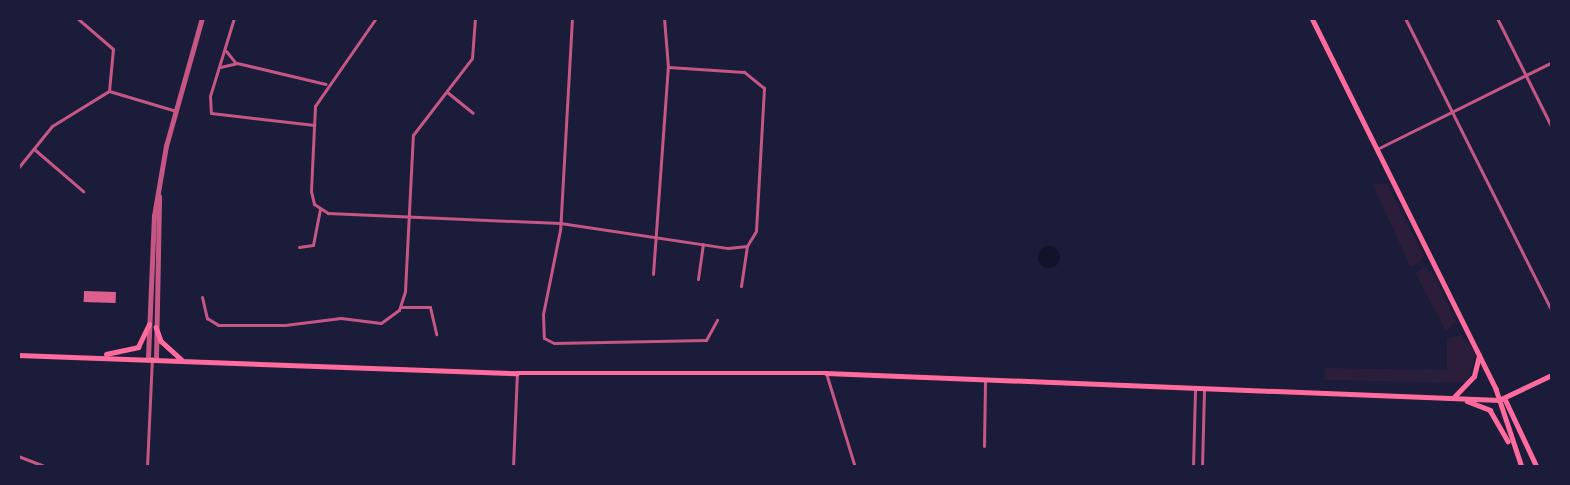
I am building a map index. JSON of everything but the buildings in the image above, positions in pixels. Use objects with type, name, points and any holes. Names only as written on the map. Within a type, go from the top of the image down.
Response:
[{"type":"main road","points":[[1312,18],[1537,467]]},
{"type":"main road","points":[[97,356],[138,347],[149,324]]},
{"type":"main road","points":[[156,327],[160,341],[182,360]]},
{"type":"main road","points":[[1453,398],[1474,376],[1479,354]]},
{"type":"main road","points":[[18,355],[97,356],[517,373],[826,373],[1502,400],[1552,375]]},
{"type":"main road","points":[[1461,399],[1488,408],[1512,446],[1522,467]]},
{"type":"main road","points":[[1502,400],[1512,446]]},
{"type":"street","points":[[77,18],[113,49],[109,91]]},
{"type":"street","points":[[152,358],[149,324],[158,194],[176,111],[202,18]]},
{"type":"street","points":[[234,18],[208,103],[211,113],[314,125]]},
{"type":"street","points":[[299,247],[313,245],[320,209],[311,191],[314,125],[326,84],[376,18]]},
{"type":"street","points":[[401,307],[413,135],[472,58],[475,18]]},
{"type":"street","points":[[572,18],[560,223],[542,323],[550,343],[706,340],[717,320]]},
{"type":"street","points":[[653,274],[658,237],[669,67],[664,18]]},
{"type":"street","points":[[1405,18],[1552,312]]},
{"type":"street","points":[[1497,18],[1552,128]]},
{"type":"street","points":[[226,49],[237,63]]},
{"type":"street","points":[[1377,149],[1552,62]]},
{"type":"street","points":[[220,68],[237,63],[326,84]]},
{"type":"street","points":[[669,67],[744,72],[764,88],[756,231],[747,246],[741,286]]},
{"type":"street","points":[[18,168],[52,126],[109,91],[176,111]]},
{"type":"street","points":[[447,92],[473,113]]},
{"type":"street","points":[[34,149],[83,191]]},
{"type":"street","points":[[147,467],[152,358],[156,327],[158,194]]},
{"type":"street","points":[[320,209],[408,216],[560,223],[703,244],[747,246]]},
{"type":"street","points":[[698,279],[703,244]]},
{"type":"street","points":[[202,297],[207,318],[218,325],[285,326],[341,318],[381,323],[401,307],[429,308],[436,334]]},
{"type":"street","points":[[513,467],[517,373]]},
{"type":"street","points":[[826,373],[855,467]]},
{"type":"street","points":[[984,446],[985,381]]},
{"type":"street","points":[[1195,387],[1193,465],[1203,465],[1204,388]]},
{"type":"street","points":[[18,456],[46,467]]},
{"type":"shaded area","points":[[1372,183],[1387,184],[1424,256],[1419,263],[1410,266]]},
{"type":"shaded area","points":[[1049,246],[1057,249],[1060,257],[1057,265],[1049,268],[1041,265],[1038,257],[1041,249]]},
{"type":"shaded area","points":[[1424,267],[1434,275],[1456,321],[1446,331],[1415,273]]},
{"type":"shaded area","points":[[1461,335],[1476,353],[1468,383],[1324,380],[1325,368],[1447,370],[1447,339]]}]
